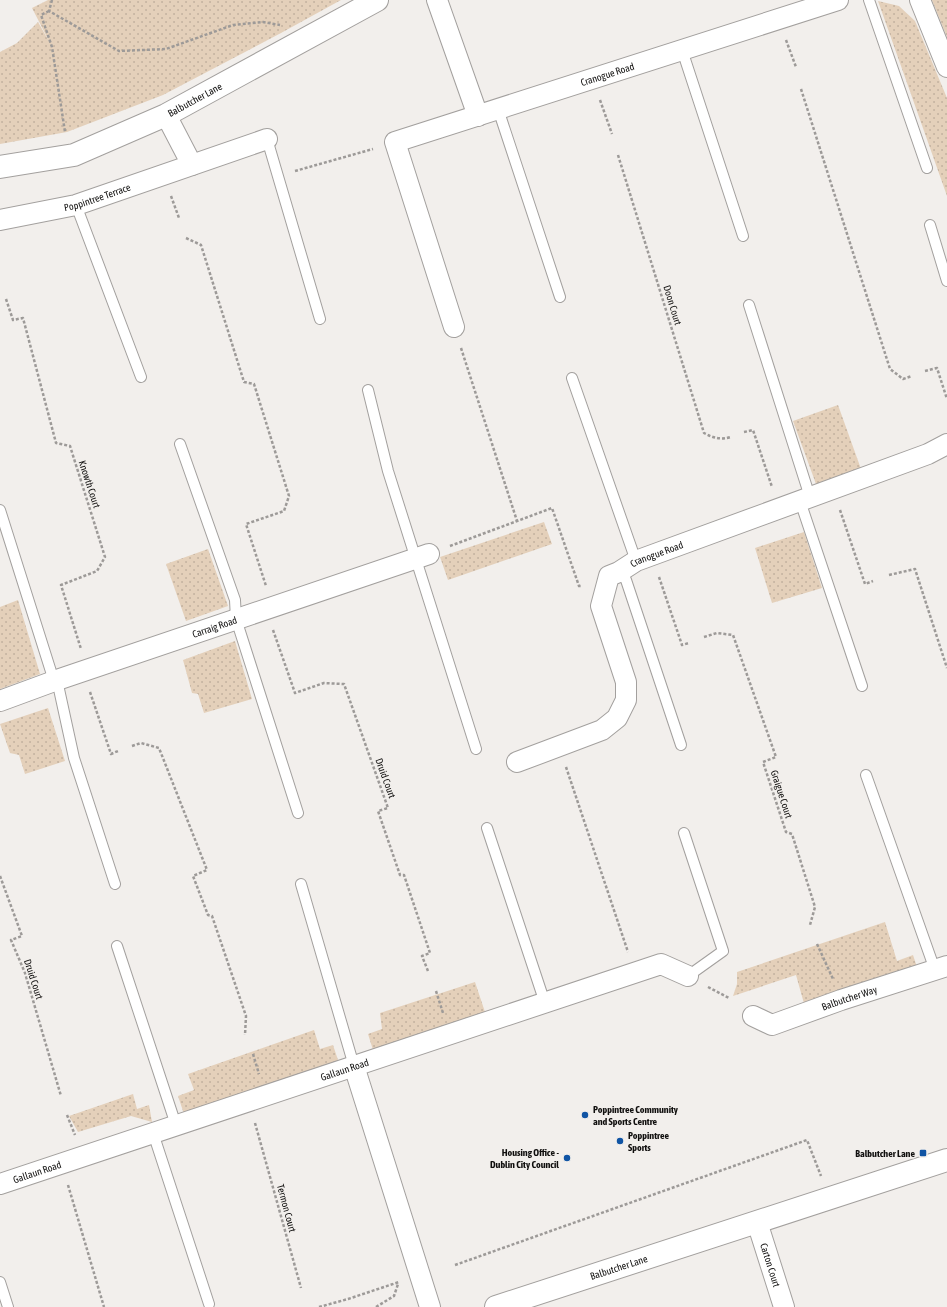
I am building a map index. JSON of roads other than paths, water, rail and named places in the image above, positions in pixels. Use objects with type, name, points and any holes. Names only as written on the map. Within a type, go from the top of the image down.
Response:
[{"type":"street","name":"Balbutcher Lane","points":[[0,167],[74,155],[166,114],[377,0]]},
{"type":"street","points":[[437,0],[478,116]]},
{"type":"street","name":"Cranogue Road","points":[[454,327],[398,151],[478,116],[498,109],[838,0]]},
{"type":"street","points":[[920,0],[947,67]]},
{"type":"street","points":[[166,114],[192,165]]},
{"type":"street","name":"Poppintree Terrace","points":[[0,220],[76,205],[267,139]]},
{"type":"street","name":"Cranogue Road","points":[[614,574],[644,558],[928,454],[947,444]]},
{"type":"street","name":"Carraig Road","points":[[0,701],[55,680],[423,556]]},
{"type":"street","points":[[517,762],[602,730],[617,718],[626,700],[626,682],[601,606],[614,574]]},
{"type":"street","name":"Gallaun Road","points":[[0,1183],[661,964],[688,976]]},
{"type":"street","name":"Balbutcher Way","points":[[753,1016],[772,1024],[941,968]]},
{"type":"street","points":[[354,1066],[430,1307]]},
{"type":"street","name":"Balbutcher Lane","points":[[496,1307],[530,1302],[757,1222],[947,1160]]},
{"type":"street","name":"Carton Court","points":[[757,1222],[784,1307]]},
{"type":"lane","points":[[869,0],[927,168]]},
{"type":"lane","points":[[682,50],[743,236]]},
{"type":"lane","points":[[498,109],[560,296]]},
{"type":"lane","points":[[267,139],[320,319]]},
{"type":"lane","points":[[76,205],[141,377]]},
{"type":"lane","points":[[930,225],[947,281]]},
{"type":"lane","points":[[750,305],[805,499],[862,686]]},
{"type":"lane","points":[[572,378],[644,558]]},
{"type":"lane","points":[[368,390],[388,471],[423,556],[476,749]]},
{"type":"lane","points":[[180,444],[235,600],[236,619],[298,813]]},
{"type":"lane","points":[[0,510],[55,680],[74,758],[115,884]]},
{"type":"lane","points":[[614,574],[626,580],[681,745]]},
{"type":"lane","points":[[866,775],[941,968]]},
{"type":"lane","points":[[487,828],[546,1002]]},
{"type":"lane","points":[[684,833],[723,950],[688,976]]},
{"type":"lane","points":[[301,884],[354,1066]]},
{"type":"lane","points":[[116,946],[176,1125]]},
{"type":"lane","points":[[153,1133],[208,1304]]},
{"type":"lane","points":[[0,1282],[8,1307]]},
{"type":"place","name":"Poppintree Community and Sports Centre","points":[[585,1115]]},
{"type":"place","name":"Poppintree Sports","points":[[620,1141]]},
{"type":"place","name":"Balbutcher Lane","points":[[923,1153]]},
{"type":"place","name":"Housing Office - Dublin City Council","points":[[567,1158]]}]
